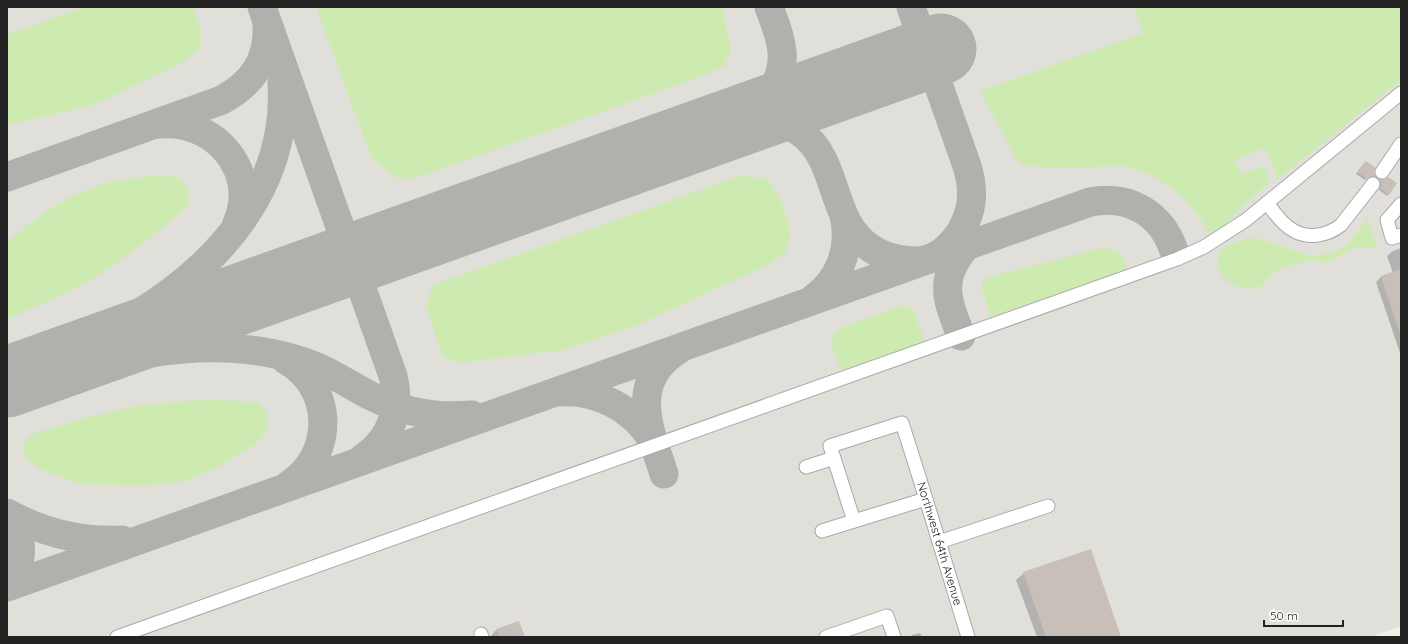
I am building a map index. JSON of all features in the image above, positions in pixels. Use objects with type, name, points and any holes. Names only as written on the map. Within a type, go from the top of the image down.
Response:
[{"type":"street","points":[[117,637],[1165,263],[1204,247],[1246,220],[1401,93]]},
{"type":"street","points":[[1382,172],[1401,144]]},
{"type":"street","points":[[1267,203],[1290,229],[1304,235],[1321,235],[1335,230],[1341,225],[1373,184]]},
{"type":"street","points":[[1401,204],[1386,220],[1392,238],[1401,235]]},
{"type":"street","name":"Northwest 64th Avenue","points":[[834,458],[830,446],[902,422],[968,637]]},
{"type":"street","points":[[806,466],[834,458],[854,521]]},
{"type":"street","points":[[822,531],[926,499]]},
{"type":"street","points":[[938,542],[1048,506]]},
{"type":"street","points":[[826,637],[887,616],[894,637]]},
{"type":"shaded area","points":[[7,7],[1401,7],[1401,626],[1370,637],[7,637]]},
{"type":"green space","points":[[84,7],[193,7],[201,31],[200,48],[180,64],[93,105],[7,125],[7,35]]},
{"type":"green space","points":[[316,7],[722,7],[731,49],[725,65],[708,74],[416,178],[394,177],[371,157]]},
{"type":"green space","points":[[1134,7],[1401,7],[1401,80],[1278,179],[1265,148],[1235,160],[1241,175],[1263,166],[1270,182],[1245,204],[1227,223],[1219,229],[1208,231],[1198,215],[1182,197],[1169,186],[1150,174],[1124,166],[1052,168],[1024,165],[1017,160],[980,91],[1143,33]]},
{"type":"green space","points":[[742,175],[768,179],[782,203],[790,231],[787,251],[770,264],[637,325],[563,350],[458,363],[442,356],[426,306],[433,285]]},
{"type":"green space","points":[[149,176],[171,176],[181,180],[187,188],[189,200],[174,218],[128,255],[99,275],[59,296],[7,319],[7,243],[45,212],[66,199],[103,184]]},
{"type":"green space","points":[[1367,219],[1378,248],[1353,248],[1327,263],[1312,260],[1285,267],[1274,272],[1261,286],[1250,289],[1232,284],[1223,276],[1218,268],[1217,256],[1222,248],[1241,240],[1257,238],[1311,256],[1332,253],[1347,246]]},
{"type":"green space","points":[[1102,248],[1119,253],[1122,256],[1128,270],[991,317],[982,289],[983,281],[988,277]]},
{"type":"green space","points":[[900,306],[908,307],[914,311],[925,342],[842,372],[833,349],[831,338],[836,332],[843,327]]},
{"type":"green space","points":[[215,399],[259,403],[268,413],[268,430],[256,444],[216,468],[186,481],[142,486],[81,484],[42,470],[25,458],[23,447],[30,435],[77,420],[140,405]]},
{"type":"building","points":[[1366,161],[1375,167],[1374,172],[1376,177],[1370,176],[1367,179],[1357,172]]},
{"type":"building","points":[[1388,177],[1397,183],[1389,195],[1380,188],[1381,185],[1379,179],[1385,179]]},
{"type":"building","points":[[1401,269],[1401,331],[1399,331],[1381,276]]},
{"type":"building","points":[[1091,549],[1121,637],[1046,637],[1023,572]]},
{"type":"building","points":[[519,621],[525,637],[499,637],[496,629]]},
{"type":"taxiway","points":[[262,7],[393,376],[396,400],[392,422],[381,441],[363,458]]},
{"type":"taxiway","points":[[735,121],[753,112],[764,102],[773,89],[779,75],[782,60],[781,46],[769,7]]},
{"type":"taxiway","points":[[728,125],[756,120],[774,120],[791,126],[800,132],[813,144],[822,158],[847,222],[856,235],[875,251],[892,258],[911,261],[926,260],[940,253],[952,243],[962,230],[970,209],[972,194],[967,166],[911,7]]},
{"type":"taxiway","points":[[7,177],[222,100],[242,86],[257,69],[265,49],[267,24]]},
{"type":"taxiway","points":[[23,368],[96,337],[138,314],[168,294],[196,271],[222,245],[244,218],[261,187],[274,155],[281,119],[282,82]]},
{"type":"taxiway","points":[[160,124],[180,125],[198,130],[214,139],[227,152],[237,168],[242,185],[243,204],[237,223]]},
{"type":"taxiway","points":[[7,587],[1090,202],[1104,200],[1118,201],[1131,204],[1142,210],[1152,217],[1161,227],[1169,238],[1174,251]]},
{"type":"taxiway","points":[[814,298],[830,283],[841,264],[846,243],[845,221]]},
{"type":"taxiway","points":[[961,336],[951,309],[948,283],[956,261],[962,251],[969,244]]},
{"type":"taxiway","points":[[7,390],[115,360],[190,348],[227,348],[264,352],[311,364],[329,372],[383,402],[408,410],[433,415],[472,415]]},
{"type":"taxiway","points":[[664,474],[649,424],[647,392],[652,377],[662,363],[678,350]]},
{"type":"taxiway","points":[[286,360],[302,372],[313,387],[320,403],[323,421],[321,439],[315,456],[305,471],[290,484]]},
{"type":"taxiway","points":[[560,392],[587,394],[613,403],[635,419],[652,440]]},
{"type":"taxiway","points":[[7,513],[34,526],[63,535],[77,538],[122,540]]},
{"type":"taxiway","points":[[7,514],[17,530],[20,548],[20,557],[17,566],[7,582]]},
{"type":"runway","points":[[7,382],[941,49]]}]
